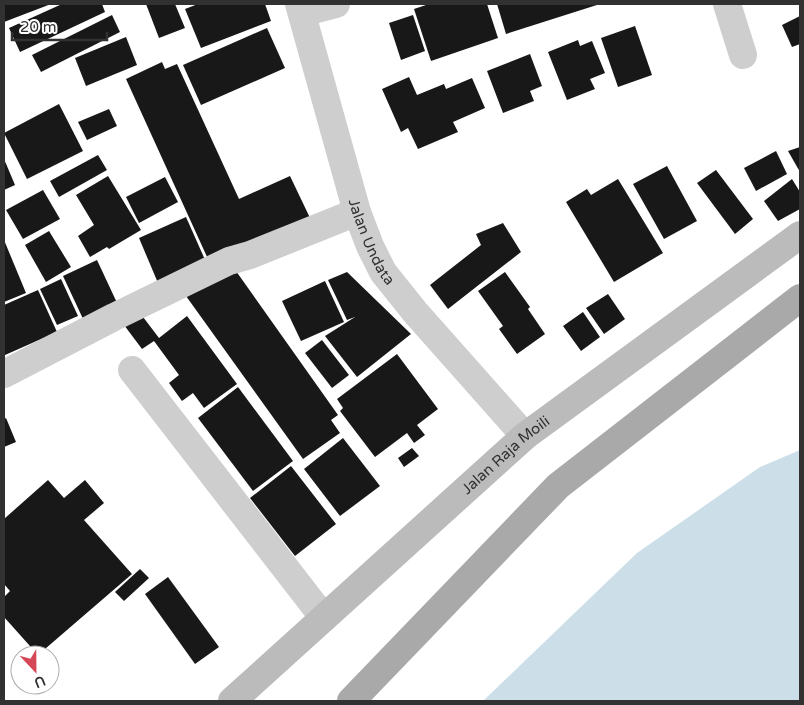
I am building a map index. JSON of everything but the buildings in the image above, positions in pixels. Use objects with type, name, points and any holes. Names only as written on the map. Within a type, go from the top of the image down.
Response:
[{"type":"main road","points":[[351,701],[558,486],[800,298]]},
{"type":"street","points":[[301,8],[336,4]]},
{"type":"street","points":[[727,4],[743,55]]},
{"type":"street","name":"Jalan Undata","points":[[301,8],[358,212],[370,246],[384,272],[415,312],[525,436]]},
{"type":"street","points":[[4,374],[114,317],[229,261],[250,255],[358,212]]},
{"type":"street","name":"Jalan Raja Moili","points":[[232,701],[525,436],[800,234]]},
{"type":"street","points":[[132,370],[324,618]]},
{"type":"shaded area","points":[[800,450],[800,701],[483,701],[637,553],[760,467]]}]
